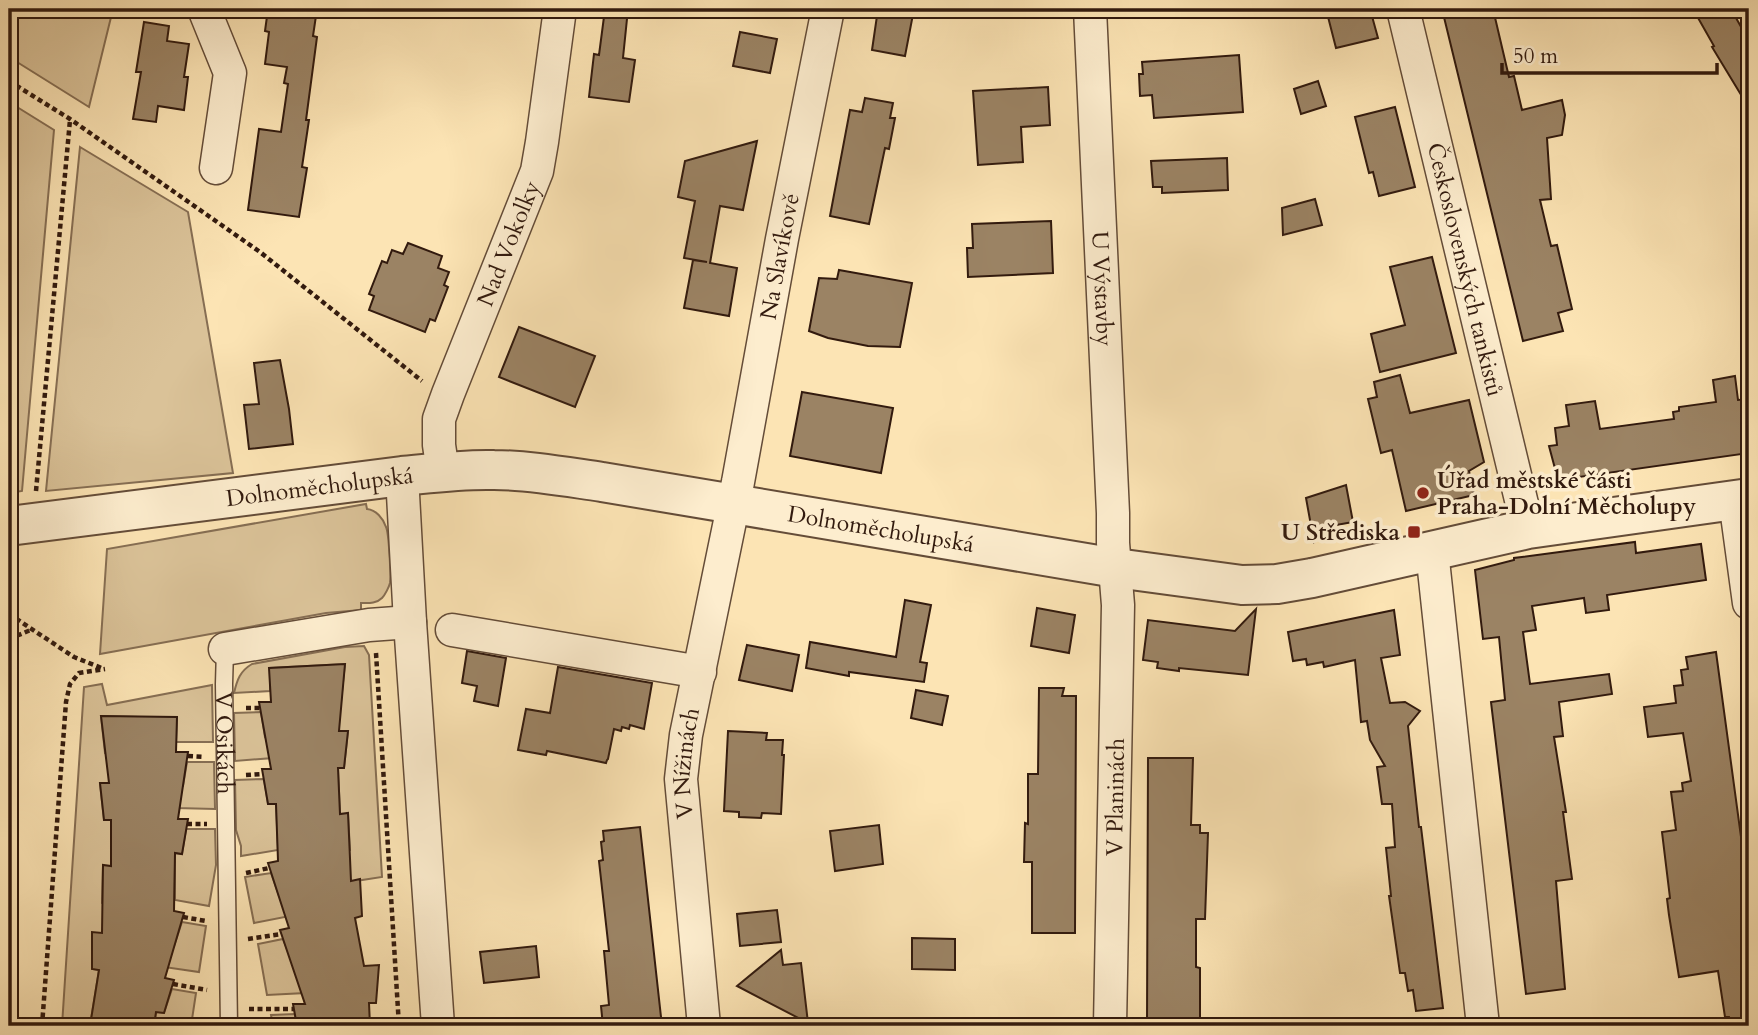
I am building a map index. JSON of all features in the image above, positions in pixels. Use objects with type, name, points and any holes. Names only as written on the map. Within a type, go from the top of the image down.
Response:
[{"type":"street","points":[[204,9],[230,73],[216,168]]},
{"type":"street","name":"Nad Vokolky","points":[[443,472],[439,419],[537,171],[560,9]]},
{"type":"street","name":"Na Slavíkově","points":[[733,504],[828,9]]},
{"type":"street","name":"U Výstavby","points":[[1090,9],[1113,513],[1112,543],[1116,568]]},
{"type":"street","name":"Československých tankistů","points":[[1403,9],[1528,529]]},
{"type":"street","name":"Dolnoměcholupská","points":[[21,525],[402,476],[495,470],[548,474],[1116,568],[1242,585],[1277,584],[1312,578],[1528,529],[1742,499]]},
{"type":"street","points":[[402,476],[438,1026]]},
{"type":"street","points":[[1742,499],[1749,603]]},
{"type":"street","name":"V Nížinách","points":[[704,1026],[681,779],[686,735],[733,504]]},
{"type":"street","points":[[1432,551],[1483,1026]]},
{"type":"street","name":"V Planinách","points":[[1110,1026],[1118,605],[1116,568]]},
{"type":"street","name":"V Osikách","points":[[225,649],[369,625],[410,622]]},
{"type":"street","points":[[452,630],[700,672]]},
{"type":"lane","name":"V Osikách","points":[[225,649],[229,1026]]},
{"type":"path","points":[[1740,9],[1749,25]]},
{"type":"path","points":[[9,81],[70,120],[260,252],[429,386],[448,394]]},
{"type":"path","points":[[21,525],[70,120]]},
{"type":"path","points":[[9,614],[74,657],[105,670],[79,673],[70,684],[66,702],[42,1026]]},
{"type":"path","points":[[9,639],[33,629]]},
{"type":"path","points":[[375,643],[399,1026]]},
{"type":"path","points":[[376,662],[412,659]]},
{"type":"path","points":[[228,941],[282,934]]},
{"type":"path","points":[[173,984],[229,1001],[294,1009]]},
{"type":"shaded area","points":[[9,9],[113,9],[89,107],[9,57]]},
{"type":"shaded area","points":[[9,102],[54,130],[22,491],[9,493]]},
{"type":"shaded area","points":[[80,147],[188,212],[233,473],[46,491]]},
{"type":"shaded area","points":[[366,504],[367,509],[376,513],[383,521],[388,537],[390,583],[380,600],[361,603],[361,610],[326,613],[100,654],[107,549]]},
{"type":"shaded area","points":[[364,646],[369,655],[382,877],[349,882],[343,852],[350,850],[348,814],[340,814],[338,768],[344,768],[348,731],[336,731],[345,664],[270,668],[270,691],[234,693],[240,676],[252,664]]},
{"type":"shaded area","points":[[102,684],[107,705],[212,685],[213,742],[176,742],[177,718],[101,716],[105,753],[112,754],[112,783],[100,784],[104,820],[111,820],[111,866],[103,866],[102,903],[109,904],[104,934],[92,933],[92,969],[99,970],[91,1019],[76,1019],[77,1026],[62,1026],[84,687]]},
{"type":"shaded area","points":[[261,712],[265,737],[272,736],[273,758],[235,761],[234,713]]},
{"type":"shaded area","points":[[187,762],[214,762],[215,809],[176,808],[176,786],[183,786]]},
{"type":"shaded area","points":[[264,779],[268,804],[276,804],[278,850],[241,856],[236,830],[235,780]]},
{"type":"shaded area","points":[[186,829],[215,829],[216,865],[209,906],[175,900],[175,853],[182,854]]},
{"type":"shaded area","points":[[271,873],[279,896],[286,895],[290,916],[254,923],[245,877]]},
{"type":"shaded area","points":[[182,922],[206,926],[199,972],[164,967],[167,945],[174,946]]},
{"type":"shaded area","points":[[283,939],[305,993],[267,995],[258,944]]},
{"type":"shaded area","points":[[172,989],[196,993],[191,1026],[154,1026],[156,1012],[164,1013]]},
{"type":"shaded area","points":[[295,1014],[297,1026],[273,1026],[271,1015]]},
{"type":"building","points":[[268,9],[317,9],[313,36],[317,37],[302,167],[307,168],[299,217],[248,210],[259,129],[281,132],[288,84],[284,83],[287,67],[265,64],[269,32],[265,31]]},
{"type":"building","points":[[605,9],[628,9],[623,58],[635,60],[629,102],[589,97],[594,54],[599,55]]},
{"type":"building","points":[[878,9],[914,9],[905,56],[872,50]]},
{"type":"building","points":[[1326,9],[1370,9],[1378,38],[1336,48]]},
{"type":"building","points":[[1442,9],[1493,9],[1509,77],[1514,76],[1522,110],[1562,100],[1565,115],[1562,135],[1547,138],[1551,199],[1540,200],[1551,246],[1557,245],[1572,309],[1558,313],[1563,331],[1523,341]]},
{"type":"building","points":[[1693,9],[1731,9],[1749,41],[1749,108],[1712,47],[1714,46]]},
{"type":"building","points":[[144,22],[169,26],[167,41],[189,44],[184,77],[188,77],[184,110],[158,106],[156,122],[133,119],[141,72],[136,72]]},
{"type":"building","points":[[740,32],[777,39],[770,73],[733,66]]},
{"type":"building","points":[[1239,55],[1243,112],[1154,118],[1152,95],[1140,96],[1139,74],[1143,74],[1142,62]]},
{"type":"building","points":[[1318,81],[1326,106],[1301,114],[1294,89]]},
{"type":"building","points":[[1048,87],[1050,125],[1021,127],[1023,162],[978,165],[973,91]]},
{"type":"building","points":[[865,98],[893,103],[890,118],[895,118],[889,149],[885,148],[869,224],[830,216],[850,110],[862,112]]},
{"type":"building","points":[[1395,107],[1415,187],[1379,196],[1373,172],[1369,173],[1355,117]]},
{"type":"building","points":[[757,141],[743,210],[720,206],[710,263],[737,268],[729,316],[684,308],[693,260],[707,262],[684,258],[695,201],[678,197],[685,161]]},
{"type":"building","points":[[1227,158],[1228,190],[1162,193],[1162,187],[1153,187],[1151,161]]},
{"type":"building","points":[[1315,199],[1322,225],[1283,235],[1282,208]]},
{"type":"building","points":[[1051,221],[1053,273],[968,277],[967,248],[973,248],[972,224]]},
{"type":"building","points":[[408,243],[442,256],[438,268],[449,272],[444,285],[448,287],[435,321],[430,319],[425,332],[369,310],[374,296],[369,294],[382,261],[387,263],[392,250],[403,254]]},
{"type":"building","points":[[1432,257],[1456,353],[1380,372],[1371,334],[1405,325],[1390,267]]},
{"type":"building","points":[[839,270],[912,283],[900,347],[868,346],[828,338],[809,331],[819,278],[837,279]]},
{"type":"building","points":[[519,327],[595,356],[575,407],[499,377]]},
{"type":"building","points":[[280,360],[293,444],[249,449],[244,405],[259,404],[254,363]]},
{"type":"building","points":[[1400,375],[1410,413],[1469,400],[1484,462],[1469,471],[1474,495],[1406,511],[1392,450],[1381,453],[1368,399],[1377,397],[1374,382]]},
{"type":"building","points":[[1735,376],[1738,400],[1749,399],[1749,453],[1558,480],[1549,446],[1557,445],[1555,428],[1569,426],[1566,405],[1595,401],[1600,429],[1674,419],[1673,412],[1679,411],[1679,407],[1716,402],[1713,380]]},
{"type":"building","points":[[802,392],[893,408],[881,473],[790,456]]},
{"type":"building","points":[[1346,485],[1353,522],[1331,526],[1314,542],[1306,498]]},
{"type":"building","points":[[1635,542],[1636,553],[1701,544],[1706,580],[1607,595],[1609,610],[1586,613],[1584,598],[1532,606],[1536,630],[1523,632],[1530,684],[1609,674],[1612,694],[1559,702],[1563,736],[1554,737],[1566,812],[1563,812],[1572,879],[1556,881],[1565,989],[1526,994],[1491,702],[1505,700],[1499,637],[1483,639],[1475,570],[1514,558]]},
{"type":"building","points":[[905,600],[931,605],[920,662],[927,663],[924,682],[849,672],[849,676],[806,668],[810,642],[896,657]]},
{"type":"building","points":[[1037,608],[1075,615],[1069,653],[1031,646]]},
{"type":"building","points":[[1256,609],[1248,675],[1157,668],[1158,662],[1143,660],[1148,620],[1235,631]]},
{"type":"building","points":[[1394,610],[1400,655],[1381,658],[1390,703],[1405,702],[1420,711],[1408,726],[1443,1008],[1416,1011],[1413,990],[1408,991],[1405,973],[1400,973],[1389,896],[1386,848],[1395,847],[1392,804],[1382,804],[1377,767],[1385,766],[1370,740],[1367,721],[1361,722],[1355,660],[1324,667],[1323,662],[1307,665],[1306,659],[1293,661],[1288,632]]},
{"type":"building","points":[[747,645],[799,655],[792,691],[739,680]]},
{"type":"building","points":[[467,651],[506,658],[498,706],[474,701],[477,686],[462,683]]},
{"type":"building","points":[[1716,652],[1749,896],[1749,1026],[1731,1026],[1729,1017],[1725,1017],[1718,971],[1679,977],[1667,899],[1670,898],[1662,832],[1676,830],[1671,792],[1683,791],[1682,783],[1691,781],[1683,733],[1648,737],[1644,707],[1676,703],[1674,686],[1683,685],[1681,670],[1688,669],[1686,657]]},
{"type":"building","points":[[345,664],[339,731],[348,731],[344,768],[338,768],[340,814],[348,813],[351,881],[360,879],[362,916],[355,918],[364,966],[379,965],[376,1003],[369,1003],[370,1026],[297,1026],[293,1004],[305,1004],[280,930],[289,928],[268,863],[278,861],[276,804],[268,804],[262,769],[271,769],[259,702],[271,702],[269,668]]},
{"type":"building","points":[[558,667],[652,683],[644,729],[630,725],[629,729],[622,727],[621,731],[614,729],[606,763],[547,751],[546,755],[518,750],[526,709],[550,713]]},
{"type":"building","points":[[1039,688],[1064,688],[1062,696],[1076,696],[1075,933],[1032,933],[1032,862],[1024,862],[1025,823],[1028,824],[1028,774],[1038,774]]},
{"type":"building","points":[[916,690],[948,696],[942,725],[911,718]]},
{"type":"building","points":[[101,716],[177,717],[176,752],[188,752],[178,819],[188,819],[182,854],[175,853],[174,911],[184,913],[165,978],[174,980],[164,1013],[156,1012],[154,1026],[90,1026],[99,970],[92,969],[92,932],[102,933],[103,865],[111,866],[111,820],[104,820],[100,783],[109,783]]},
{"type":"building","points":[[728,731],[767,733],[766,740],[783,740],[781,814],[762,813],[761,818],[739,817],[739,812],[724,811]]},
{"type":"building","points":[[1148,758],[1193,758],[1191,825],[1200,825],[1200,833],[1208,833],[1205,919],[1196,919],[1196,967],[1200,968],[1200,1026],[1147,1026]]},
{"type":"building","points":[[879,825],[883,864],[835,871],[830,831]]},
{"type":"building","points":[[640,827],[662,1026],[603,1026],[601,1006],[609,1005],[604,951],[609,951],[599,861],[603,860],[603,831]]},
{"type":"building","points":[[777,910],[781,942],[740,946],[737,914]]},
{"type":"building","points":[[912,938],[955,939],[955,970],[912,969]]},
{"type":"building","points":[[536,946],[539,977],[484,983],[480,952]]},
{"type":"building","points":[[781,950],[783,965],[801,963],[808,1023],[737,986]]},
{"type":"place","name":"Úřad městské části Praha-Dolní Měcholupy","points":[[1423,493]]},
{"type":"place","name":"U Střediska","points":[[1414,532]]}]
